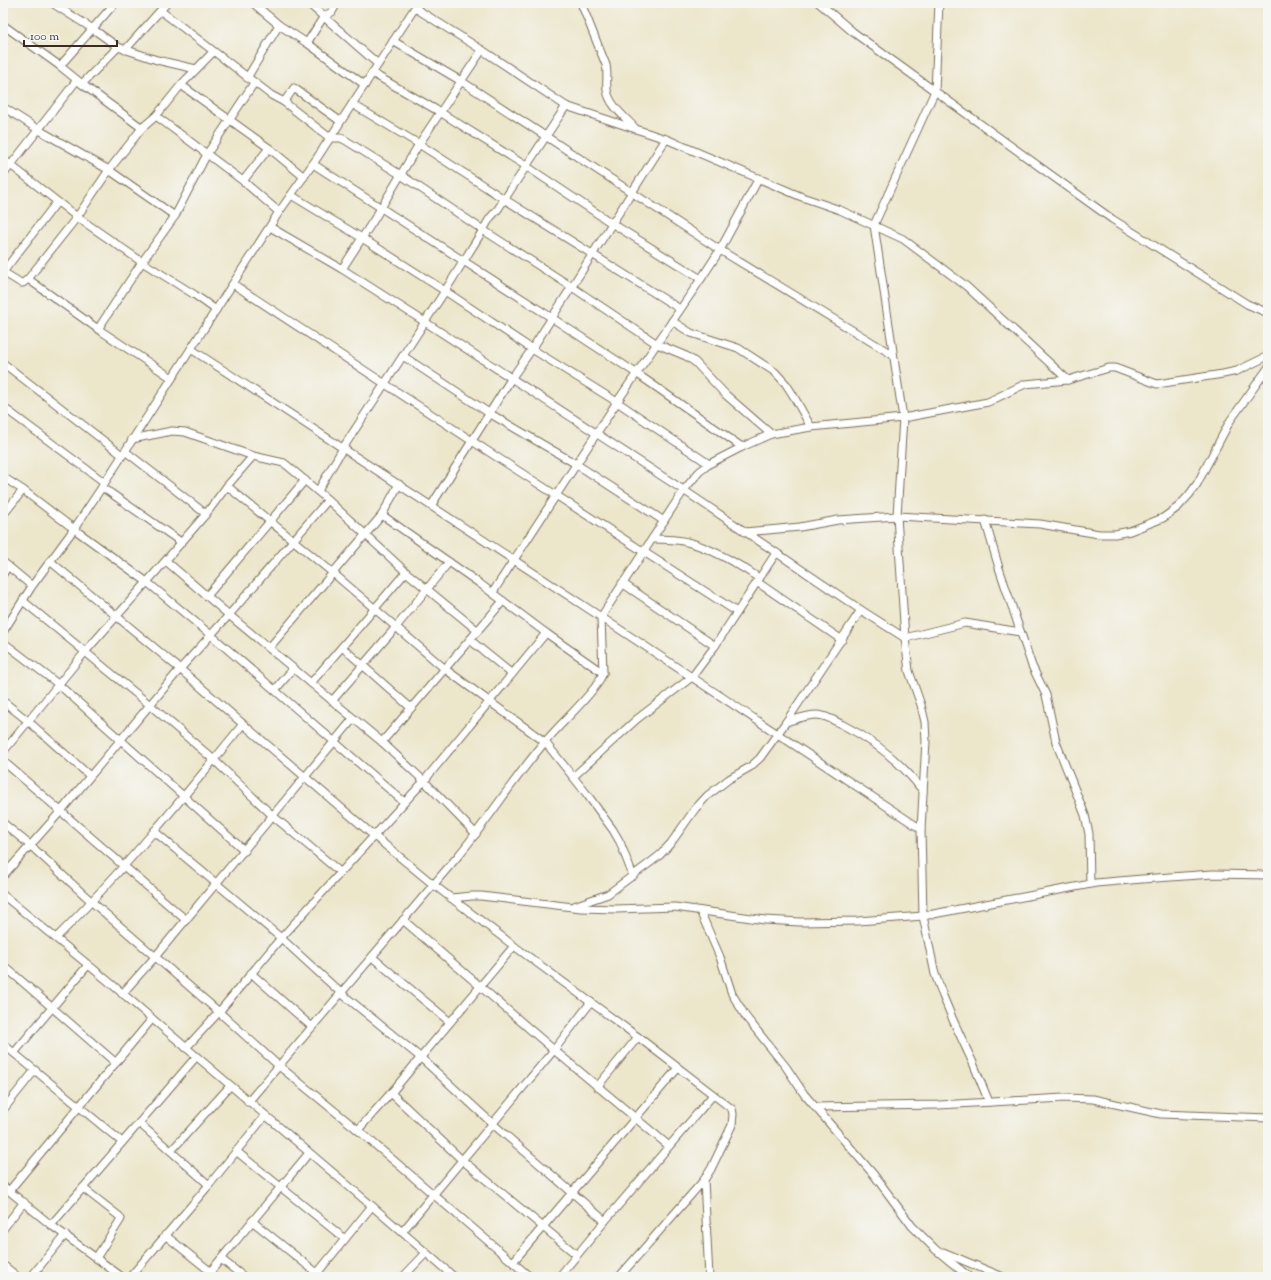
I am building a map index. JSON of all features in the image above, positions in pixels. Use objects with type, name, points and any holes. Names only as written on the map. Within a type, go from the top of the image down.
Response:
[{"type":"street","points":[[52,3],[121,49],[196,70]]},
{"type":"street","points":[[60,66],[115,3]]},
{"type":"street","points":[[3,175],[80,82],[121,49],[161,11],[167,3]]},
{"type":"street","points":[[253,3],[279,25],[307,42],[365,85]]},
{"type":"street","points":[[308,3],[378,64]]},
{"type":"street","points":[[307,42],[324,16],[332,12],[337,3]]},
{"type":"street","points":[[581,3],[606,65],[608,72],[607,91],[609,97],[616,108],[636,130]]},
{"type":"street","points":[[819,3],[853,32],[1112,219],[1247,304],[1268,313]]},
{"type":"street","points":[[939,3],[935,92],[874,226],[903,418],[898,516],[904,638],[909,671],[921,705],[925,722],[926,741],[921,829],[923,916],[935,974],[989,1102]]},
{"type":"street","points":[[3,632],[32,586],[74,529],[279,212],[313,164],[416,6],[566,106],[666,139],[802,197],[840,210],[903,239],[966,286],[1068,380]]},
{"type":"street","points":[[161,11],[247,78],[284,102],[330,138],[341,138],[401,175],[657,344],[686,356],[695,362],[726,396],[771,434]]},
{"type":"street","points":[[3,25],[142,128]]},
{"type":"street","points":[[247,78],[279,25]]},
{"type":"street","points":[[393,41],[461,81],[720,250],[894,355]]},
{"type":"street","points":[[342,269],[419,144],[482,50]]},
{"type":"street","points":[[57,202],[3,272],[21,283],[28,279],[77,217],[109,170],[142,128],[156,116],[181,85],[213,52]]},
{"type":"street","points":[[372,73],[440,112],[701,279]]},
{"type":"street","points":[[98,329],[142,262],[176,216],[207,154],[254,83]]},
{"type":"street","points":[[181,85],[269,148],[304,177]]},
{"type":"street","points":[[284,102],[294,88],[340,122]]},
{"type":"street","points":[[352,104],[419,144],[680,310]]},
{"type":"street","points":[[318,491],[343,448],[445,291],[490,218],[566,106]]},
{"type":"street","points":[[3,107],[39,130],[109,170],[176,216]]},
{"type":"street","points":[[156,116],[243,181],[279,212]]},
{"type":"street","points":[[431,506],[511,379],[613,224],[666,139]]},
{"type":"street","points":[[243,181],[269,148]]},
{"type":"street","points":[[3,159],[77,217],[142,262],[216,310]]},
{"type":"street","points":[[313,164],[636,373],[742,446]]},
{"type":"street","points":[[492,592],[636,373],[720,250],[759,178]]},
{"type":"street","points":[[291,195],[445,291],[532,349],[617,402],[709,464]]},
{"type":"street","points":[[270,227],[342,269],[425,322],[684,490],[904,638],[965,623],[1020,632]]},
{"type":"street","points":[[28,279],[98,329],[172,378]]},
{"type":"street","points":[[233,284],[472,441],[737,612]]},
{"type":"street","points":[[672,321],[691,333],[738,348],[775,372],[786,384],[811,427]]},
{"type":"street","points":[[191,349],[399,484],[921,829]]},
{"type":"street","points":[[403,356],[490,413],[576,464],[664,521]]},
{"type":"street","points":[[248,1102],[476,834],[544,742],[595,688],[603,673],[601,617],[684,490],[699,472],[709,464],[742,446],[771,434],[811,427],[903,418],[988,402],[1024,384],[1068,380],[1109,368],[1115,368],[1157,384],[1236,371],[1268,356]]},
{"type":"street","points":[[3,363],[206,514]]},
{"type":"street","points":[[745,532],[800,527],[838,520],[898,516],[1040,524],[1099,534],[1116,534],[1130,531],[1163,518],[1178,507],[1197,484],[1230,421],[1268,368]]},
{"type":"street","points":[[3,407],[181,542]]},
{"type":"street","points":[[132,438],[172,431],[185,432],[253,456],[284,463],[318,491],[364,535],[426,590],[478,631]]},
{"type":"street","points":[[3,752],[85,652],[166,561],[253,456]]},
{"type":"street","points":[[3,477],[23,490],[147,582],[211,635],[404,802]]},
{"type":"street","points":[[207,596],[305,480]]},
{"type":"street","points":[[269,648],[382,515],[399,484]]},
{"type":"street","points":[[227,486],[333,573],[445,669],[544,742],[573,777],[620,842],[633,876]]},
{"type":"street","points":[[3,516],[23,490]]},
{"type":"street","points":[[3,876],[31,846],[180,669],[229,615],[328,500]]},
{"type":"street","points":[[382,515],[492,592],[546,633],[603,673]]},
{"type":"street","points":[[985,520],[1020,632],[1032,666],[1046,695],[1056,742],[1085,815],[1088,834],[1090,884]]},
{"type":"street","points":[[652,539],[676,540],[695,544],[732,561],[842,640]]},
{"type":"street","points":[[573,777],[637,720],[692,677],[715,646],[776,553]]},
{"type":"street","points":[[50,561],[180,669],[373,835],[434,885],[732,1109],[732,1125],[711,1169],[704,1180],[619,1277]]},
{"type":"street","points":[[166,561],[293,669],[382,742],[424,781],[476,834]]},
{"type":"street","points":[[332,701],[396,627],[449,562]]},
{"type":"street","points":[[3,574],[6,564],[32,586]]},
{"type":"street","points":[[311,683],[406,572]]},
{"type":"street","points":[[622,583],[715,646]]},
{"type":"street","points":[[23,601],[150,705],[214,760],[273,816],[340,872]]},
{"type":"street","points":[[382,742],[503,601]]},
{"type":"street","points":[[570,907],[608,894],[660,855],[671,843],[695,809],[707,796],[729,779],[750,767],[760,758],[778,734],[861,610]]},
{"type":"street","points":[[186,1048],[219,1012],[281,938],[373,835],[424,781],[546,633]]},
{"type":"street","points":[[470,640],[512,674]]},
{"type":"street","points":[[3,642],[58,684],[244,851]]},
{"type":"street","points":[[342,647],[411,708]]},
{"type":"street","points":[[275,690],[293,669]]},
{"type":"street","points":[[3,702],[28,721],[90,776]]},
{"type":"street","points":[[786,722],[811,715],[832,719],[861,734],[879,746],[903,767],[923,791]]},
{"type":"street","points":[[122,994],[155,958],[353,719]]},
{"type":"street","points":[[56,938],[92,902],[124,866],[243,724]]},
{"type":"street","points":[[3,761],[186,920]]},
{"type":"street","points":[[3,824],[31,846],[155,958],[219,1012],[279,1066],[358,1130],[530,1277]]},
{"type":"street","points":[[154,830],[281,938],[341,993],[420,1057],[493,1124],[605,1220]]},
{"type":"street","points":[[451,898],[481,896],[570,907],[616,909],[663,907],[765,920],[800,922],[923,916],[1090,884],[1213,874],[1268,875]]},
{"type":"street","points":[[3,895],[152,1019],[454,1277]]},
{"type":"street","points":[[700,911],[720,957],[732,994],[746,1017],[786,1067],[804,1094],[874,1175],[912,1226],[935,1249],[969,1277]]},
{"type":"street","points":[[403,920],[597,1087],[669,1146]]},
{"type":"street","points":[[358,1130],[514,946]]},
{"type":"street","points":[[372,957],[450,1022]]},
{"type":"street","points":[[3,965],[116,1063]]},
{"type":"street","points":[[14,1053],[88,965]]},
{"type":"street","points":[[251,973],[312,1027]]},
{"type":"street","points":[[402,1232],[554,1050],[591,1002]]},
{"type":"street","points":[[9,1191],[152,1019]]},
{"type":"street","points":[[597,1087],[638,1037]]},
{"type":"street","points":[[3,1044],[122,1142]]},
{"type":"street","points":[[51,1224],[196,1057]]},
{"type":"street","points":[[513,1262],[678,1068]]},
{"type":"street","points":[[3,1110],[35,1070]]},
{"type":"street","points":[[171,1152],[230,1086]]},
{"type":"street","points":[[390,1093],[462,1160],[577,1255]]},
{"type":"street","points":[[559,1277],[605,1220],[713,1095]]},
{"type":"street","points":[[815,1107],[939,1105],[1064,1098],[1093,1100],[1161,1114],[1268,1118]]},
{"type":"street","points":[[130,1277],[264,1116]]},
{"type":"street","points":[[138,1123],[208,1185]]},
{"type":"street","points":[[236,1151],[345,1239]]},
{"type":"street","points":[[165,1235],[208,1274],[309,1153]]},
{"type":"street","points":[[704,1180],[709,1277]]},
{"type":"street","points":[[3,1186],[65,1235],[122,1277]]},
{"type":"street","points":[[83,1188],[121,1219],[96,1258]]},
{"type":"street","points":[[3,1229],[24,1202]]},
{"type":"street","points":[[252,1221],[315,1275],[372,1206]]},
{"type":"street","points":[[31,1277],[65,1235]]},
{"type":"street","points":[[935,1249],[1003,1277]]},
{"type":"street","points":[[403,1277],[426,1253]]},
{"type":"street","points":[[221,1259],[244,1277]]},
{"type":"street","points":[[3,1266],[18,1277]]}]
